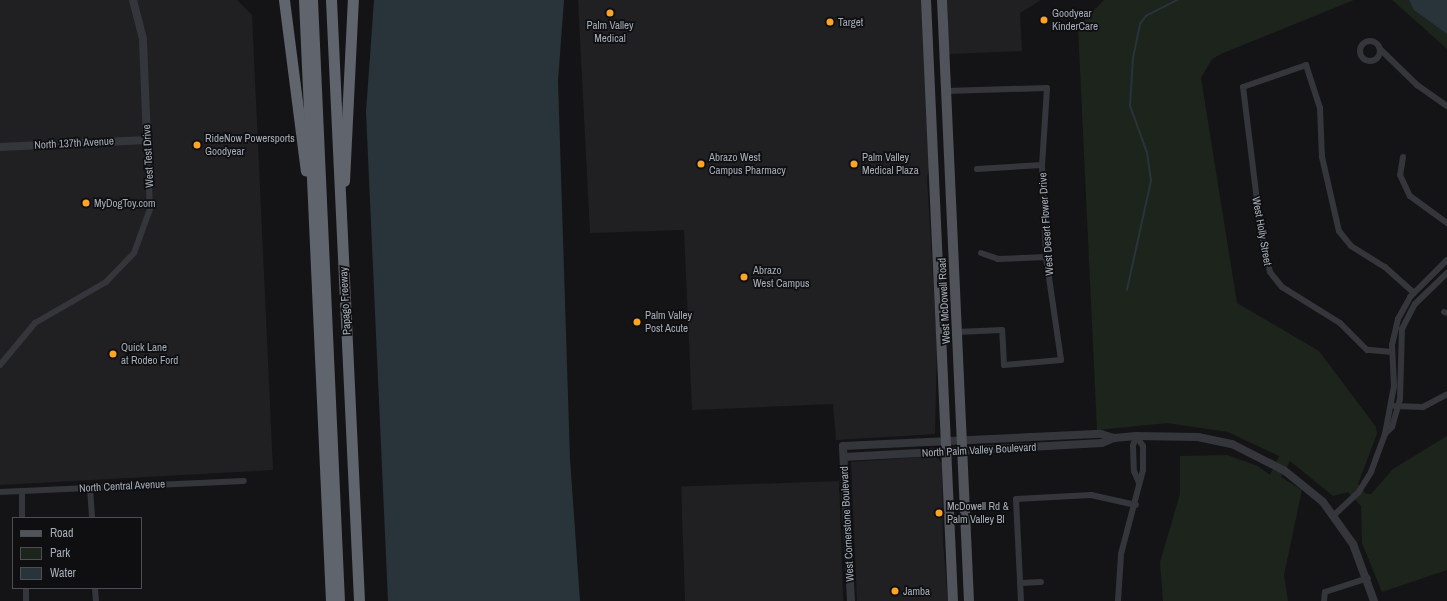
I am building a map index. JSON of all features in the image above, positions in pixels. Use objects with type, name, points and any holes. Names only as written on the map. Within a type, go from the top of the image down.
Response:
[{"type":"highway","points":[[284,0],[301,148],[313,209]]},
{"type":"highway","points":[[304,0],[331,601]]},
{"type":"highway","points":[[312,0],[339,601]]},
{"type":"highway","name":"Papago Freeway","points":[[331,0],[359,601]]},
{"type":"highway","points":[[340,197],[347,165],[353,0]]},
{"type":"main road","name":"West McDowell Road","points":[[926,0],[953,601]]},
{"type":"main road","name":"West McDowell Road","points":[[942,0],[969,601]]},
{"type":"street","name":"West Test Drive","points":[[0,365],[19,338],[40,318],[106,282],[134,254],[150,209],[143,39],[133,0]]},
{"type":"street","points":[[1387,57],[1365,61],[1360,48],[1370,41],[1387,57],[1447,106]]},
{"type":"street","points":[[1377,59],[1380,49]]},
{"type":"street","name":"West Holly Street","points":[[1392,352],[1367,350],[1340,323],[1282,287],[1270,272],[1260,225],[1243,87],[1306,65],[1320,108],[1322,157],[1339,231],[1351,246],[1385,267],[1414,293]]},
{"type":"street","name":"West Desert Flower Drive","points":[[946,91],[1047,88],[1042,165],[1046,257],[1061,360],[1004,365],[1002,330],[957,332]]},
{"type":"street","name":"North 137th Avenue","points":[[0,147],[147,140]]},
{"type":"street","points":[[1403,157],[1400,175],[1410,196],[1447,223]]},
{"type":"street","points":[[977,169],[1042,165]]},
{"type":"street","points":[[981,253],[998,259],[1046,257]]},
{"type":"street","points":[[1333,516],[1358,493],[1371,472],[1385,434],[1391,405],[1392,352],[1398,319],[1414,293],[1447,260]]},
{"type":"street","points":[[1385,434],[1392,426],[1398,407],[1402,329],[1415,304],[1447,273]]},
{"type":"street","points":[[1391,405],[1398,407],[1423,407],[1447,394]]},
{"type":"street","name":"North Palm Valley Boulevard","points":[[844,457],[947,452],[962,445],[1101,434],[1114,438],[1136,436],[1213,440],[1248,450],[1285,470],[1307,487],[1333,516],[1353,544],[1368,578],[1374,601]]},
{"type":"street","points":[[1136,436],[1134,471],[1139,482]]},
{"type":"street","points":[[1118,601],[1122,554],[1136,505],[1139,482],[1144,470],[1143,446],[1136,436]]},
{"type":"street","name":"North Palm Valley Boulevard","points":[[843,446],[946,440],[962,445]]},
{"type":"street","name":"West Cornerstone Boulevard","points":[[843,446],[851,601]]},
{"type":"street","name":"North Central Avenue","points":[[0,492],[244,481]]},
{"type":"street","points":[[90,488],[92,517]]},
{"type":"street","points":[[22,491],[22,517]]},
{"type":"street","points":[[1021,601],[1016,499],[1091,495],[1136,505]]},
{"type":"street","points":[[1324,601],[1325,592],[1368,578]]},
{"type":"street","points":[[1020,583],[1041,582]]},
{"type":"street","points":[[26,589],[26,601]]},
{"type":"street","points":[[96,589],[96,601]]},
{"type":"shaded area","points":[[0,0],[237,0],[252,15],[273,470],[0,485]]},
{"type":"shaded area","points":[[578,0],[922,0],[930,164],[927,178],[937,345],[935,434],[836,440],[833,404],[692,410],[684,230],[590,233]]},
{"type":"shaded area","points":[[947,0],[1041,0],[1020,13],[1022,51],[949,54]]},
{"type":"shaded area","points":[[935,456],[942,463],[943,543],[948,601],[857,601],[851,462]]},
{"type":"shaded area","points":[[839,481],[843,601],[685,601],[681,487]]},
{"type":"green space","points":[[1104,0],[1354,0],[1223,53],[1212,59],[1201,78],[1237,303],[1319,351],[1376,427],[1377,434],[1358,484],[1366,494],[1371,494],[1393,469],[1447,436],[1447,570],[1382,592],[1362,543],[1361,506],[1348,492],[1333,496],[1290,461],[1281,477],[1302,490],[1284,575],[1288,601],[1163,601],[1160,562],[1180,494],[1180,456],[1227,455],[1258,466],[1270,475],[1279,456],[1228,432],[1167,423],[1097,430],[1078,27]]},
{"type":"green space","points":[[1392,0],[1447,0],[1447,49],[1409,15]]},
{"type":"water","points":[[374,0],[564,0],[558,81],[570,459],[580,601],[388,601],[366,112]]},
{"type":"water","points":[[1409,0],[1447,0],[1447,34],[1414,10]]},
{"type":"waterway","points":[[1127,290],[1151,181],[1147,153],[1130,106],[1133,58],[1140,24],[1146,16],[1178,0]]},
{"type":"place","name":"Palm Valley Medical","points":[[610,13]]},
{"type":"place","name":"Goodyear KinderCare","points":[[1044,20]]},
{"type":"place","name":"Target","points":[[830,22]]},
{"type":"place","name":"RideNow Powersports Goodyear","points":[[197,145]]},
{"type":"place","name":"Abrazo West Campus Pharmacy","points":[[701,164]]},
{"type":"place","name":"Palm Valley Medical Plaza","points":[[854,164]]},
{"type":"place","name":"MyDogToy.com","points":[[86,203]]},
{"type":"place","name":"Abrazo West Campus","points":[[744,277]]},
{"type":"place","name":"Palm Valley Post Acute","points":[[637,322]]},
{"type":"place","name":"Quick Lane at Rodeo Ford","points":[[113,354]]},
{"type":"place","name":"McDowell Rd & Palm Valley Bl","points":[[939,513]]},
{"type":"place","name":"Jamba","points":[[895,591]]}]
